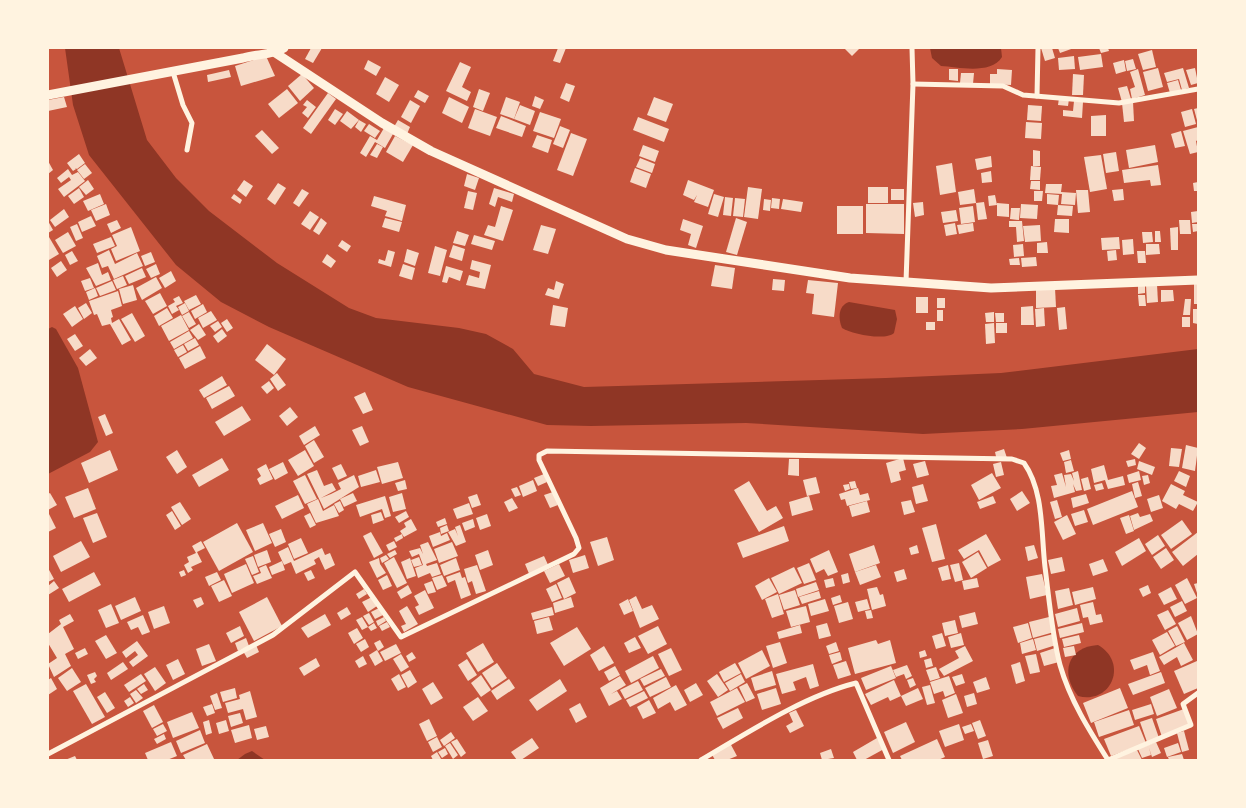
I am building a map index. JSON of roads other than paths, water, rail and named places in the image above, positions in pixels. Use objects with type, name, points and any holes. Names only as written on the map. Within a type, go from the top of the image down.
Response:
[{"type":"street","points":[[49,94],[274,52],[284,48]]},
{"type":"street","points":[[906,282],[913,84],[912,48]]},
{"type":"street","points":[[1037,96],[1038,48]]},
{"type":"street","points":[[274,52],[382,123],[431,151],[627,239],[666,250],[850,278],[991,288],[1198,280]]},
{"type":"street","points":[[169,72],[192,122],[188,150]]},
{"type":"street","points":[[913,84],[1003,86],[1023,95],[1119,103],[1198,89]]},
{"type":"street","points":[[48,754],[273,634],[356,572],[401,637],[574,554],[579,548],[576,538],[539,460],[539,455],[547,452],[934,457],[1012,459],[1024,463],[1031,477],[1038,502],[1044,566],[1061,666],[1079,714],[1108,760],[1191,725],[1183,704],[1198,693]]},
{"type":"street","points":[[701,760],[790,711],[838,688],[856,683],[889,760]]}]
